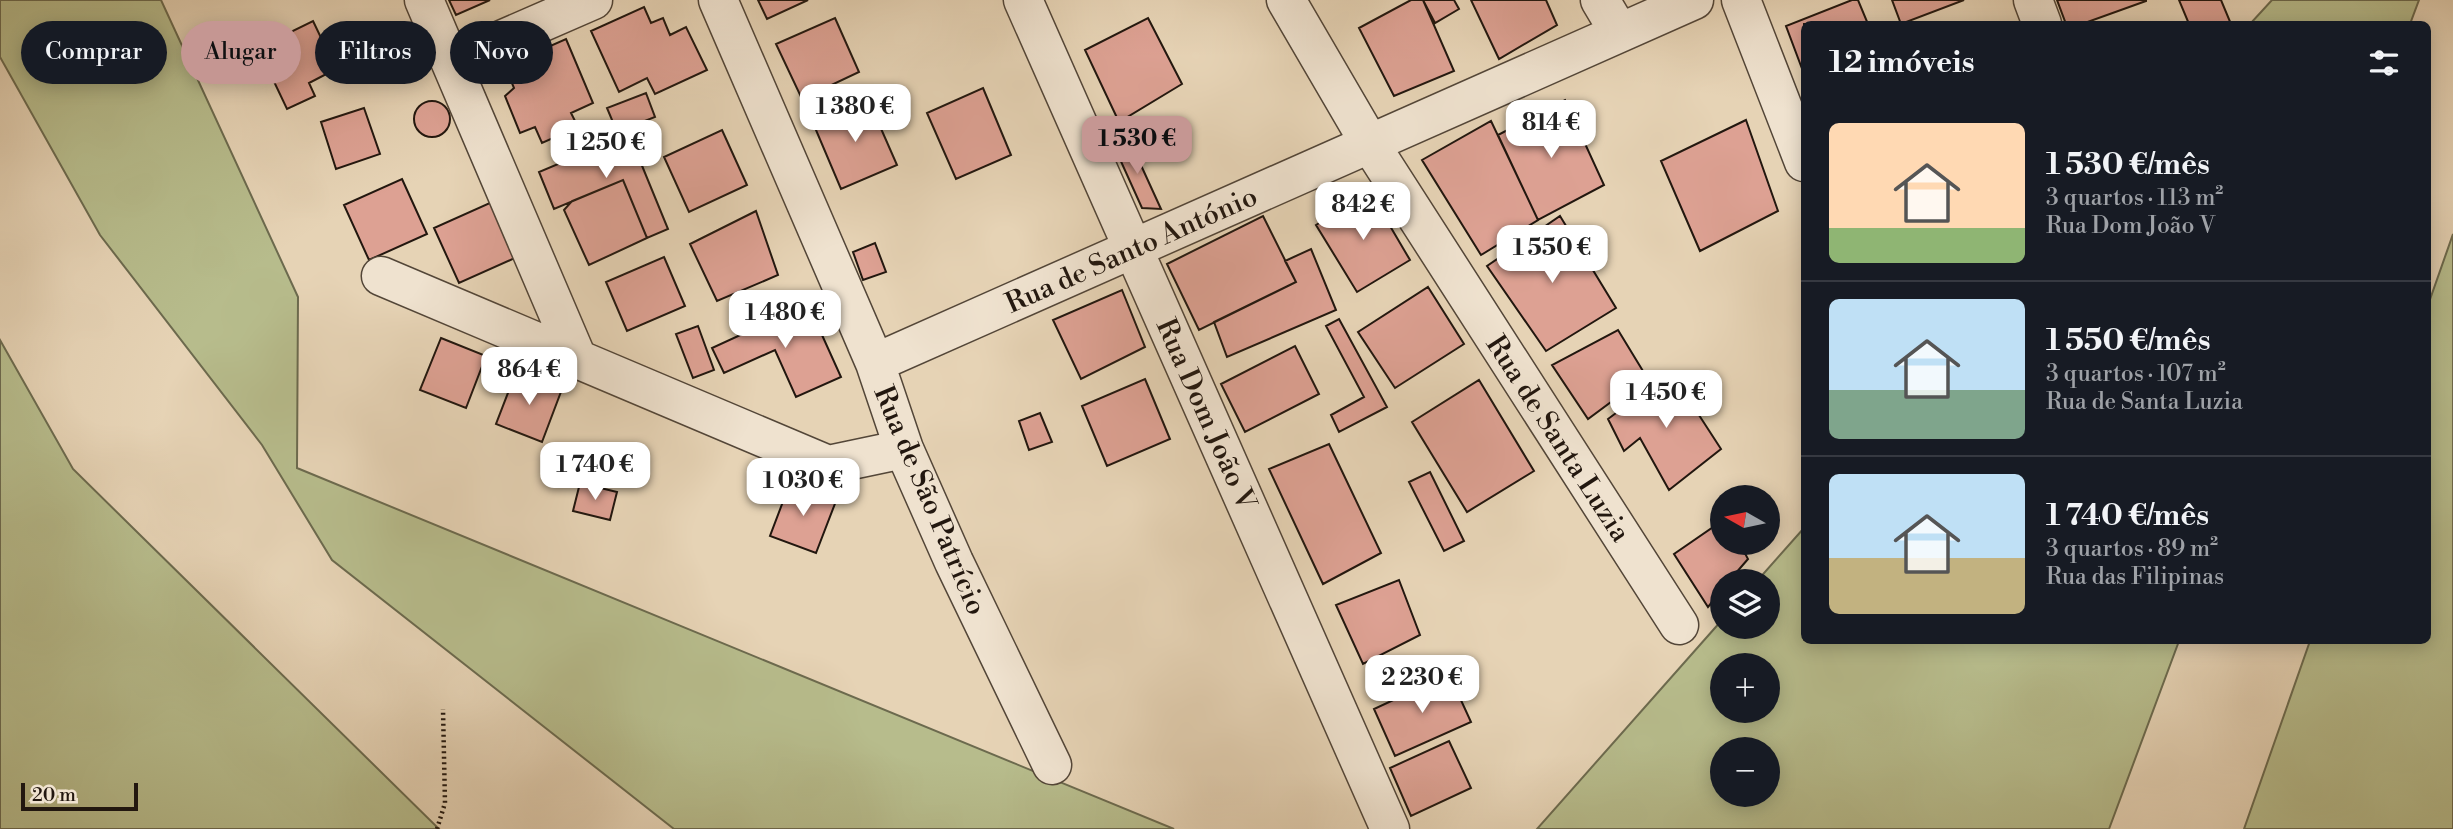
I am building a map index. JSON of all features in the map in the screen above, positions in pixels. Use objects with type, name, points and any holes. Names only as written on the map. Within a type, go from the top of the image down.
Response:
[{"type":"street","points":[[424,0],[450,55]]},
{"type":"street","points":[[545,21],[593,0]]},
{"type":"street","name":"Rua de São Patrício","points":[[718,0],[875,363],[904,449],[954,562],[1052,765]]},
{"type":"street","name":"Rua Dom João V","points":[[1023,0],[1390,829]]},
{"type":"street","name":"Rua de Santa Luzia","points":[[1286,0],[1370,144],[1679,625]]},
{"type":"street","points":[[1600,0],[1619,32]]},
{"type":"street","name":"Rua de Santo António","points":[[875,363],[1694,0]]},
{"type":"street","points":[[1741,0],[1801,154]]},
{"type":"street","points":[[2033,0],[2041,21]]},
{"type":"street","points":[[463,84],[578,358]]},
{"type":"street","points":[[381,276],[828,465],[904,449]]},
{"type":"path","points":[[437,829],[444,803],[443,709]]},
{"type":"green space","points":[[0,0],[161,0],[181,43],[181,84],[200,84],[298,297],[297,468],[1174,829],[674,829],[332,560],[262,445],[100,235],[0,57]]},
{"type":"green space","points":[[2272,0],[2419,0],[2411,21],[2253,21]]},
{"type":"green space","points":[[2453,234],[2453,829],[2244,829],[2309,644],[2431,644],[2431,297]]},
{"type":"green space","points":[[0,340],[73,469],[439,829],[0,829]]},
{"type":"green space","points":[[1801,531],[1801,644],[2178,644],[2109,829],[1537,829],[1710,634],[1710,639],[1780,639],[1780,569],[1768,569]]},
{"type":"building","points":[[449,0],[490,0],[456,15]]},
{"type":"building","points":[[758,0],[808,0],[767,19]]},
{"type":"building","points":[[1411,0],[1423,0],[1454,71],[1394,96],[1359,28]]},
{"type":"building","points":[[1423,0],[1454,0],[1459,9],[1435,23]]},
{"type":"building","points":[[1471,0],[1546,0],[1557,25],[1499,59]]},
{"type":"building","points":[[1852,0],[1858,0],[1867,21],[1801,21],[1801,66],[1786,26]]},
{"type":"building","points":[[1892,0],[1964,0],[1909,21],[1900,21]]},
{"type":"building","points":[[2057,0],[2146,0],[2090,21],[2065,21]]},
{"type":"building","points":[[2179,0],[2221,0],[2230,21],[2188,21]]},
{"type":"building","points":[[644,7],[651,23],[663,18],[670,35],[686,27],[707,70],[655,94],[647,78],[619,92],[591,31]]},
{"type":"building","points":[[835,18],[859,72],[802,99],[776,44]]},
{"type":"building","points":[[1148,18],[1182,84],[1119,122],[1085,50]]},
{"type":"building","points":[[313,21],[315,25],[315,80],[309,83],[315,96],[287,109],[275,84],[301,84],[301,27]]},
{"type":"building","points":[[566,39],[593,103],[571,113],[578,127],[542,143],[535,127],[520,133],[505,96],[514,88],[512,84],[553,84],[553,45]]},
{"type":"building","points":[[983,88],[1011,155],[956,179],[927,113]]},
{"type":"building","points":[[646,93],[655,117],[617,132],[607,108]]},
{"type":"building","points":[[868,99],[897,165],[841,189],[813,123]]},
{"type":"building","points":[[1565,100],[1604,185],[1538,220],[1498,135]]},
{"type":"building","points":[[432,101],[445,106],[450,119],[445,132],[432,137],[419,132],[414,119],[419,106]]},
{"type":"building","points":[[364,108],[380,154],[336,169],[321,122]]},
{"type":"building","points":[[1746,120],[1778,211],[1700,251],[1661,161]]},
{"type":"building","points":[[1491,121],[1538,220],[1481,255],[1422,160]]},
{"type":"building","points":[[722,130],[747,185],[689,212],[664,157]]},
{"type":"building","points":[[629,134],[668,229],[647,238],[623,180],[554,209],[539,172]]},
{"type":"building","points":[[1129,139],[1161,209],[1142,208],[1114,146]]},
{"type":"building","points":[[402,179],[427,234],[369,260],[344,205]]},
{"type":"building","points":[[623,180],[647,238],[589,265],[564,210],[572,201]]},
{"type":"building","points":[[1370,192],[1410,260],[1357,292],[1316,225]]},
{"type":"building","points":[[492,202],[517,257],[459,283],[434,228]]},
{"type":"building","points":[[756,211],[778,275],[717,301],[690,244]]},
{"type":"building","points":[[1263,216],[1296,282],[1199,330],[1167,264]]},
{"type":"building","points":[[1560,216],[1616,308],[1546,351],[1487,266]]},
{"type":"building","points":[[875,243],[886,272],[863,280],[853,252]]},
{"type":"building","points":[[1311,249],[1336,310],[1227,357],[1214,322],[1296,282],[1285,261]]},
{"type":"building","points":[[664,257],[685,306],[627,331],[606,282]]},
{"type":"building","points":[[1428,287],[1464,344],[1395,388],[1358,332]]},
{"type":"building","points":[[1122,290],[1145,347],[1081,379],[1053,320]]},
{"type":"building","points":[[808,304],[841,377],[796,397],[775,350],[724,373],[712,348]]},
{"type":"building","points":[[1339,319],[1387,407],[1339,432],[1331,415],[1364,397],[1326,326]]},
{"type":"building","points":[[698,326],[714,370],[693,378],[676,334]]},
{"type":"building","points":[[1618,330],[1646,376],[1588,419],[1552,365]]},
{"type":"building","points":[[441,338],[486,356],[466,408],[420,390]]},
{"type":"building","points":[[1295,346],[1319,394],[1245,432],[1221,384]]},
{"type":"building","points":[[516,372],[562,389],[542,442],[496,424]]},
{"type":"building","points":[[1671,372],[1721,449],[1669,490],[1640,438],[1624,451],[1608,419]]},
{"type":"building","points":[[1145,379],[1170,439],[1107,466],[1082,406]]},
{"type":"building","points":[[1479,380],[1534,471],[1467,512],[1412,422]]},
{"type":"building","points":[[1040,413],[1052,442],[1029,450],[1019,421]]},
{"type":"building","points":[[1329,444],[1381,553],[1323,584],[1269,469]]},
{"type":"building","points":[[1430,472],[1464,541],[1444,551],[1409,482]]},
{"type":"building","points":[[580,483],[617,492],[610,520],[573,511]]},
{"type":"building","points":[[790,483],[836,501],[816,553],[770,536]]},
{"type":"building","points":[[1710,529],[1710,555],[1746,555],[1748,559],[1739,569],[1710,569],[1708,607],[1674,554]]},
{"type":"building","points":[[1399,580],[1420,635],[1363,664],[1336,605]]},
{"type":"building","points":[[1449,674],[1471,722],[1395,756],[1374,709]]},
{"type":"building","points":[[1449,741],[1471,788],[1411,816],[1390,768]]}]
